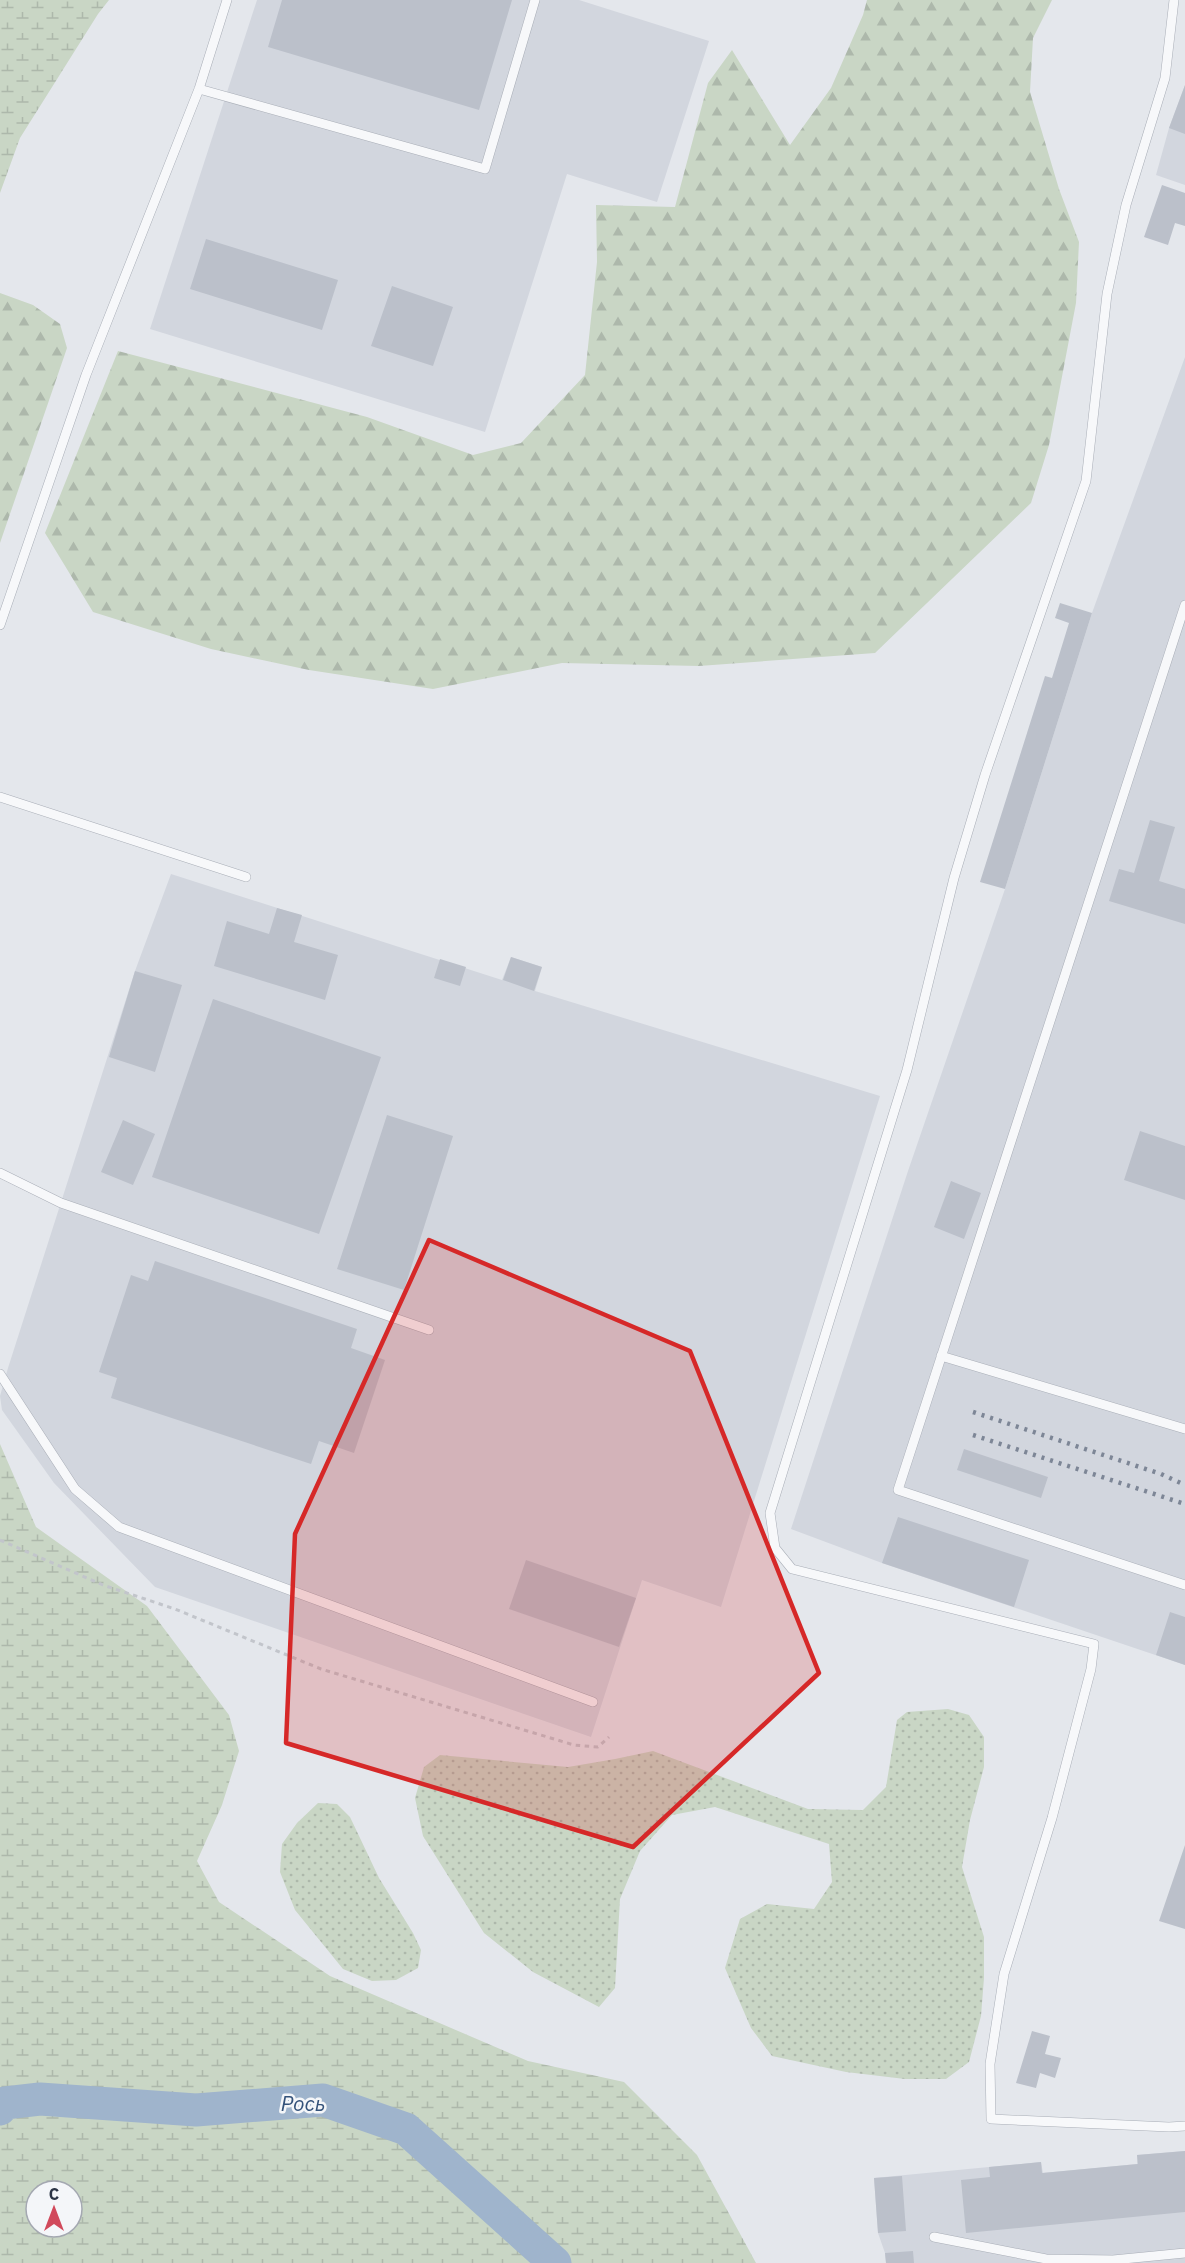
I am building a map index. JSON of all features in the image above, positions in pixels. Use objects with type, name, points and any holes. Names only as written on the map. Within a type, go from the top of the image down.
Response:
[{"type":"lane","points":[[0,625],[86,375],[199,89],[227,0]]},
{"type":"lane","points":[[199,89],[485,169],[535,0]]},
{"type":"lane","points":[[1174,0],[1165,78],[1126,205],[1107,294],[1086,481],[985,775],[954,878],[908,1070],[770,1513],[776,1548],[792,1569],[1094,1644],[1091,1669],[1052,1818],[1004,1974],[990,2064],[991,2120],[1185,2126]]},
{"type":"lane","points":[[1185,605],[898,1490],[1185,1585]]},
{"type":"lane","points":[[0,797],[246,877]]},
{"type":"lane","points":[[0,1173],[61,1203],[429,1330]]},
{"type":"lane","points":[[941,1356],[1185,1429]]},
{"type":"lane","points":[[0,1374],[75,1489],[119,1527],[593,1702]]},
{"type":"lane","points":[[934,2237],[1046,2259],[1113,2260],[1185,2253]]},
{"type":"path","points":[[0,1540],[103,1585],[175,1610],[321,1670],[574,1745],[598,1747],[609,1737]]},
{"type":"highlighted area","points":[[429,1240],[690,1351],[819,1673],[633,1847],[286,1743],[295,1534]]},
{"type":"shaded area","points":[[257,0],[579,0],[709,41],[657,202],[567,174],[485,432],[150,329]]},
{"type":"shaded area","points":[[1185,85],[1185,185],[1156,175],[1169,128]]},
{"type":"shaded area","points":[[1185,357],[1185,1665],[882,1563],[791,1529],[908,1171],[1005,889],[1092,613]]},
{"type":"shaded area","points":[[171,874],[502,980],[511,957],[542,967],[535,991],[880,1096],[721,1607],[642,1580],[591,1737],[155,1587],[54,1483],[2,1410],[0,1396],[8,1368],[135,971]]},
{"type":"shaded area","points":[[1185,2151],[1185,2263],[886,2263],[878,2233],[874,2178],[1041,2162],[1043,2173],[1137,2164],[1137,2155]]},
{"type":"green space","points":[[0,0],[109,0],[20,138],[0,193]]},
{"type":"green space","points":[[867,0],[1052,0],[1033,38],[1030,92],[1059,189],[1079,242],[1076,303],[1049,445],[1031,503],[875,653],[699,666],[562,663],[433,689],[309,670],[211,649],[93,612],[45,533],[118,351],[367,417],[473,455],[521,443],[585,375],[597,262],[596,205],[675,207],[708,83],[732,50],[790,145],[831,88],[863,15]]},
{"type":"green space","points":[[0,293],[33,305],[60,324],[67,348],[0,543]]},
{"type":"green space","points":[[0,1444],[36,1527],[147,1606],[229,1715],[239,1751],[222,1805],[197,1861],[219,1902],[330,1976],[528,2061],[624,2082],[697,2155],[756,2263],[0,2263]]},
{"type":"green space","points":[[948,1709],[969,1715],[984,1737],[984,1767],[970,1820],[962,1867],[984,1937],[984,1978],[981,2016],[969,2062],[946,2079],[905,2079],[846,2072],[772,2056],[751,2028],[725,1968],[740,1919],[767,1904],[814,1909],[832,1882],[829,1844],[715,1807],[672,1815],[640,1851],[620,1899],[615,1988],[599,2007],[533,1972],[484,1933],[423,1836],[415,1798],[424,1767],[440,1755],[568,1767],[653,1751],[808,1809],[863,1810],[886,1787],[897,1720],[907,1712]]},
{"type":"green space","points":[[318,1803],[337,1804],[350,1817],[379,1878],[421,1950],[418,1968],[396,1980],[372,1981],[343,1969],[295,1910],[280,1872],[282,1844],[297,1823]]},
{"type":"building","points":[[282,0],[512,0],[479,110],[268,47]]},
{"type":"building","points":[[1185,85],[1185,134],[1169,128]]},
{"type":"building","points":[[1162,185],[1185,193],[1185,226],[1175,223],[1168,245],[1144,237]]},
{"type":"building","points":[[206,239],[338,280],[322,330],[190,289]]},
{"type":"building","points":[[392,286],[453,307],[433,366],[371,346]]},
{"type":"building","points":[[1060,603],[1092,613],[1005,889],[980,882],[1045,676],[1052,678],[1069,623],[1055,618]]},
{"type":"building","points":[[1150,820],[1175,827],[1159,881],[1185,889],[1185,924],[1109,901],[1119,869],[1134,873]]},
{"type":"building","points":[[277,908],[302,915],[294,942],[338,955],[325,1000],[214,966],[227,921],[269,934]]},
{"type":"building","points":[[511,957],[542,967],[534,991],[503,980]]},
{"type":"building","points":[[440,959],[466,967],[460,986],[434,978]]},
{"type":"building","points":[[135,971],[182,985],[155,1072],[109,1057]]},
{"type":"building","points":[[213,999],[381,1057],[319,1234],[152,1177]]},
{"type":"building","points":[[387,1115],[453,1136],[404,1290],[337,1269]]},
{"type":"building","points":[[123,1120],[155,1134],[133,1185],[101,1172]]},
{"type":"building","points":[[1140,1131],[1185,1146],[1185,1200],[1124,1180]]},
{"type":"building","points":[[951,1181],[981,1193],[964,1239],[934,1227]]},
{"type":"building","points":[[155,1261],[357,1329],[351,1348],[385,1360],[354,1453],[319,1441],[311,1464],[111,1398],[117,1378],[99,1372],[131,1275],[148,1281]]},
{"type":"building","points":[[964,1449],[1048,1477],[1041,1498],[957,1470]]},
{"type":"building","points":[[898,1517],[1029,1560],[1014,1607],[882,1563]]},
{"type":"building","points":[[526,1560],[636,1598],[619,1647],[509,1609]]},
{"type":"building","points":[[1170,1612],[1185,1617],[1185,1665],[1156,1655]]},
{"type":"building","points":[[1185,1845],[1185,1929],[1159,1921]]},
{"type":"building","points":[[1032,2031],[1050,2036],[1045,2054],[1061,2058],[1055,2078],[1040,2073],[1036,2088],[1016,2083]]},
{"type":"building","points":[[1185,2151],[1185,2212],[966,2233],[961,2180],[990,2177],[989,2167],[1041,2162],[1042,2173],[1138,2164],[1137,2155]]},
{"type":"building","points":[[902,2176],[906,2231],[878,2233],[874,2178]]},
{"type":"building","points":[[913,2251],[914,2263],[886,2263],[885,2253]]},
{"type":"waterway","name":"Рось","points":[[0,2109],[5,2103],[40,2099],[196,2110],[323,2100],[406,2129],[555,2263]]},
{"type":"railway","points":[[973,1412],[1161,1474],[1185,1485]]},
{"type":"railway","points":[[973,1435],[1185,1504]]}]
